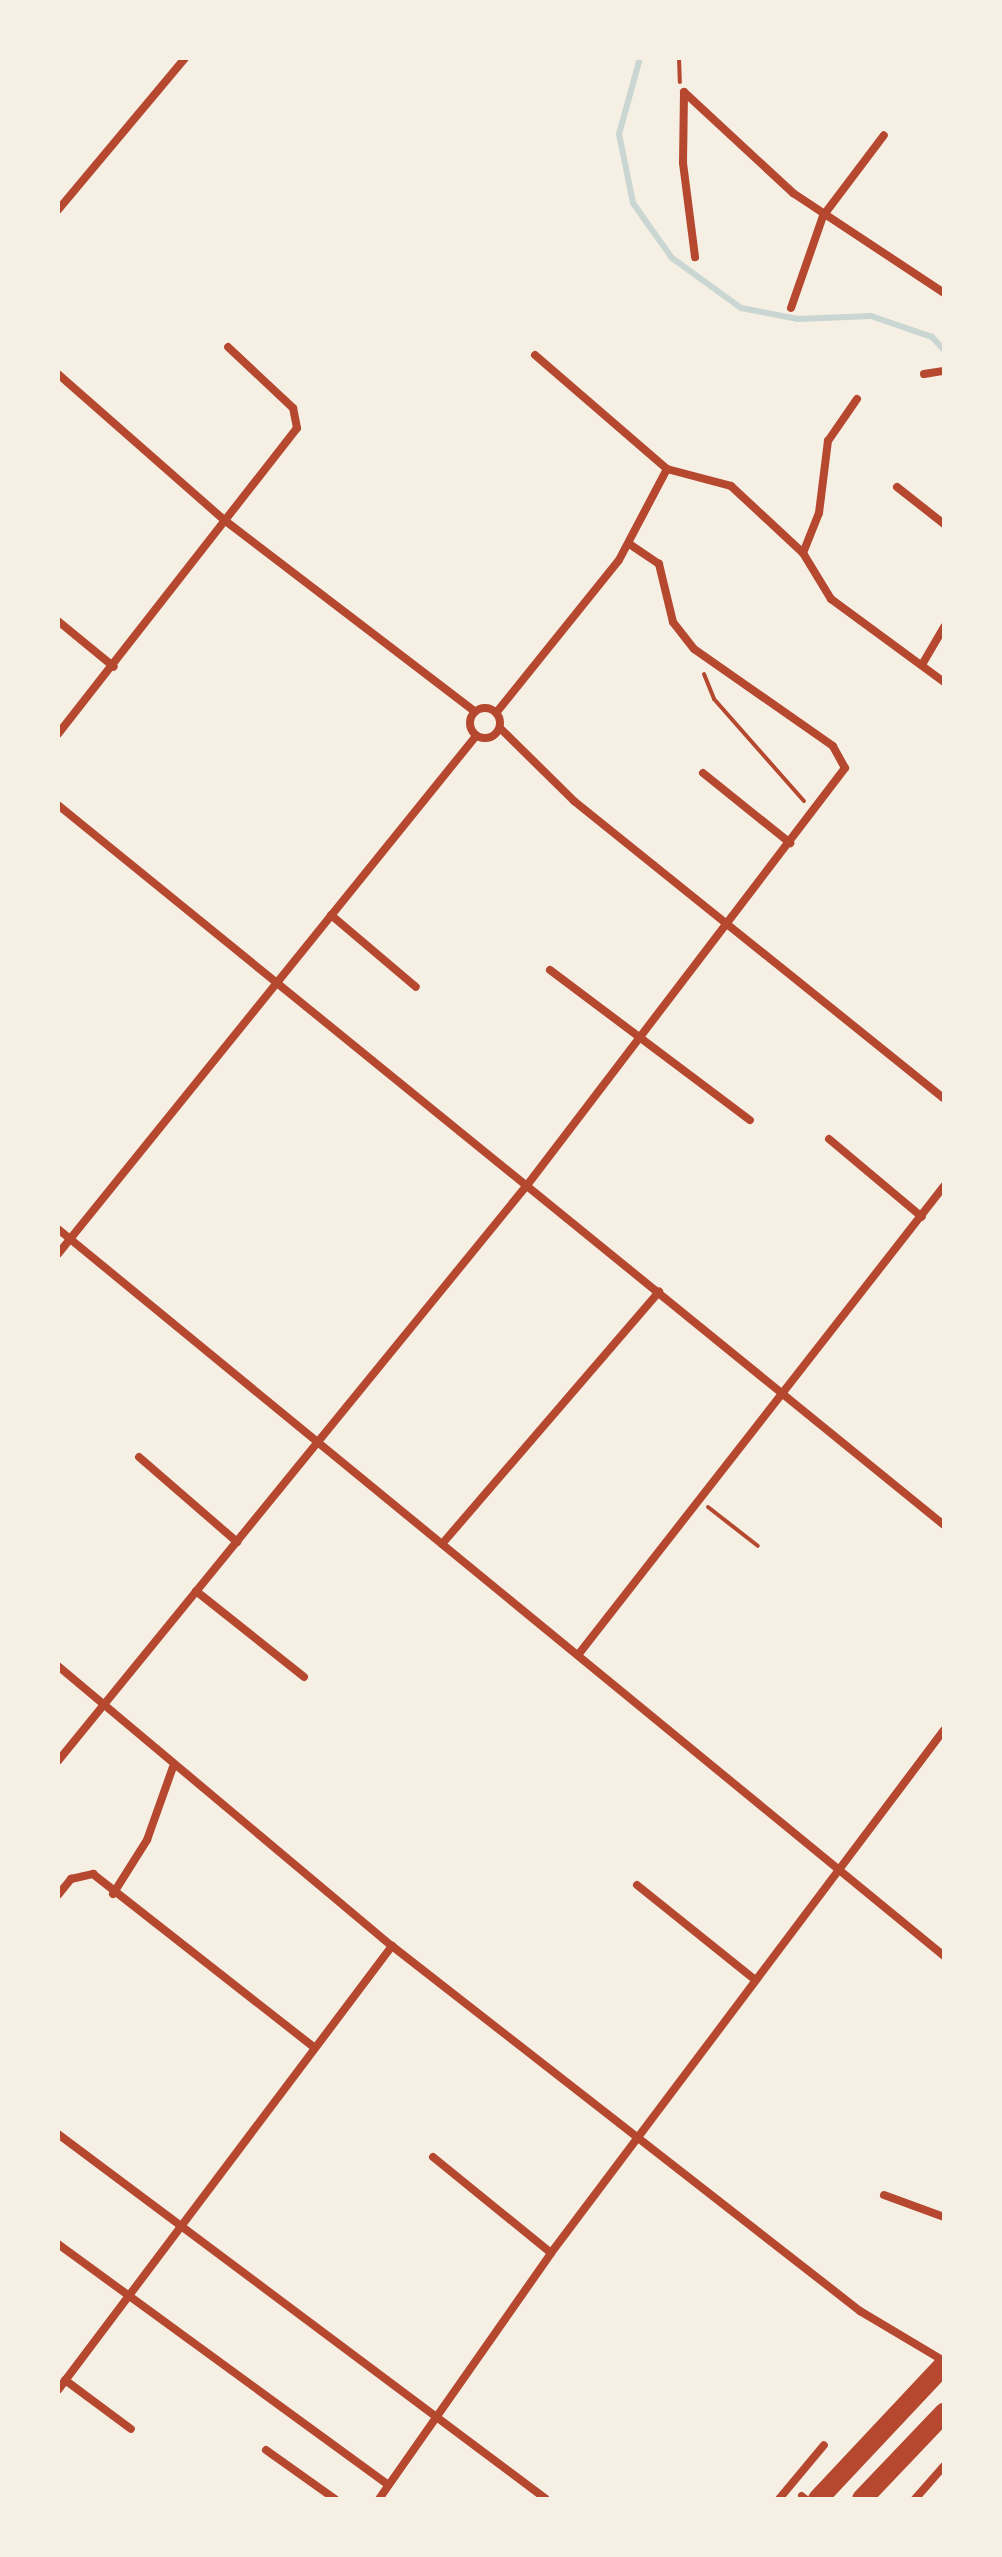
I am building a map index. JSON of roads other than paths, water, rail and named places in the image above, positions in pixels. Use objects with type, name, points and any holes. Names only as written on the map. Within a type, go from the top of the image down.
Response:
[{"type":"main road","points":[[808,2498],[944,2363]]},
{"type":"main road","points":[[862,2499],[944,2413]]},
{"type":"street","points":[[58,210],[185,58]]},
{"type":"street","points":[[695,257],[683,163],[684,92],[823,216],[944,293]]},
{"type":"street","points":[[791,308],[823,216],[884,135]]},
{"type":"street","points":[[58,734],[114,667],[299,418],[228,347]]},
{"type":"street","points":[[535,355],[667,469],[731,486],[803,553],[831,599],[923,663],[944,682]]},
{"type":"street","points":[[924,374],[944,371]]},
{"type":"street","points":[[58,374],[223,519],[475,712],[496,713]]},
{"type":"street","points":[[803,553],[819,513],[828,441],[857,399]]},
{"type":"street","points":[[496,713],[629,544],[667,469]]},
{"type":"street","points":[[897,487],[944,524]]},
{"type":"street","points":[[58,1761],[528,1184],[838,780],[844,760],[833,746],[694,649],[673,622],[659,564],[629,544]]},
{"type":"street","points":[[58,621],[114,667]]},
{"type":"street","points":[[923,663],[944,627]]},
{"type":"street","points":[[475,712],[470,724],[476,736]]},
{"type":"street","points":[[496,713],[500,728],[574,801],[730,921],[944,1098]]},
{"type":"street","points":[[476,736],[490,738],[500,728]]},
{"type":"street","points":[[58,1254],[476,736]]},
{"type":"street","points":[[703,773],[790,843]]},
{"type":"street","points":[[58,805],[944,1525]]},
{"type":"street","points":[[331,915],[416,987]]},
{"type":"street","points":[[550,970],[750,1120]]},
{"type":"street","points":[[829,1139],[922,1217]]},
{"type":"street","points":[[578,1655],[944,1186]]},
{"type":"street","points":[[58,1229],[944,1956]]},
{"type":"street","points":[[442,1544],[659,1292]]},
{"type":"street","points":[[139,1457],[237,1542]]},
{"type":"street","points":[[196,1591],[304,1677]]},
{"type":"street","points":[[58,1666],[173,1767],[392,1946],[860,2311],[944,2363]]},
{"type":"street","points":[[379,2499],[438,2419],[551,2253],[944,1730]]},
{"type":"street","points":[[113,1894],[147,1840],[173,1767]]},
{"type":"street","points":[[58,1895],[88,1873],[315,2048]]},
{"type":"street","points":[[637,1885],[754,1979]]},
{"type":"street","points":[[58,2390],[124,2294],[392,1946]]},
{"type":"street","points":[[58,2134],[546,2499]]},
{"type":"street","points":[[433,2157],[551,2253]]},
{"type":"street","points":[[884,2195],[944,2217]]},
{"type":"street","points":[[58,2244],[389,2485]]},
{"type":"street","points":[[65,2380],[131,2429]]},
{"type":"street","points":[[779,2499],[824,2445]]},
{"type":"street","points":[[266,2450],[335,2499]]},
{"type":"street","points":[[915,2499],[944,2466]]},
{"type":"waterway","points":[[640,58],[619,134],[633,203],[672,258],[741,308],[798,319],[871,316],[932,337],[944,350]]}]
